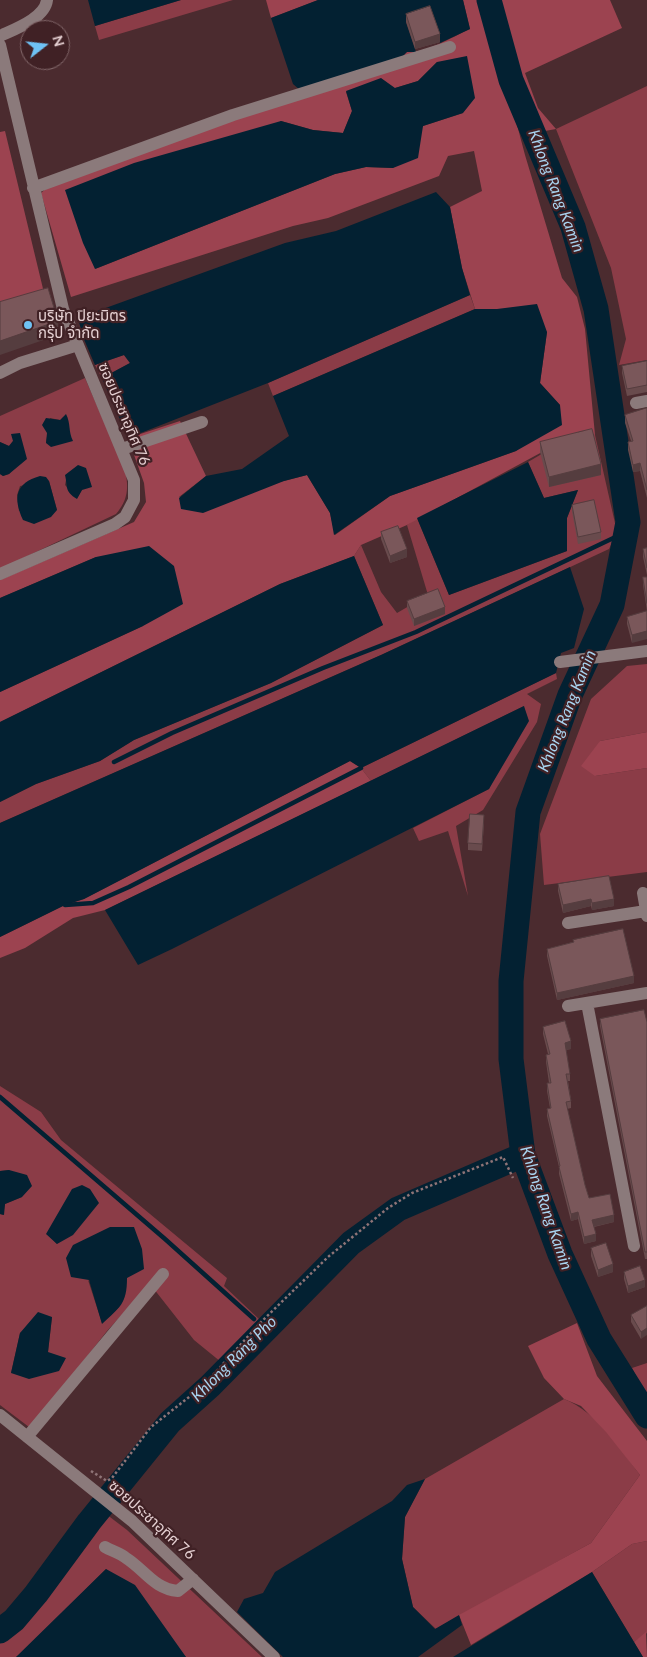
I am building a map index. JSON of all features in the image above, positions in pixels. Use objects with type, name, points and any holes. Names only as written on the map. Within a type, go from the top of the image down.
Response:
[{"type":"street","points":[[0,36],[22,26],[42,11],[47,0]]},
{"type":"street","name":"ซอยประชาอุทิศ 76","points":[[0,46],[62,309],[122,449],[136,488],[134,500],[125,516],[106,528],[0,574]]},
{"type":"street","points":[[33,188],[233,116],[450,47]]},
{"type":"street","points":[[0,373],[20,363],[78,345]]},
{"type":"street","points":[[122,449],[202,422]]},
{"type":"street","points":[[560,662],[641,652]]},
{"type":"street","points":[[568,923],[646,913],[643,893]]},
{"type":"street","points":[[568,1006],[647,992]]},
{"type":"street","points":[[587,1003],[634,1246]]},
{"type":"street","points":[[27,1437],[163,1274]]},
{"type":"street","name":"ซอยประชาอุทิศ 76","points":[[0,1416],[132,1520],[274,1657]]},
{"type":"street","points":[[105,1547],[126,1557],[154,1584],[166,1590],[178,1591],[194,1580]]},
{"type":"path","points":[[85,1482],[88,1471],[94,1471],[107,1480],[112,1478],[151,1427],[203,1386],[262,1321],[328,1257],[388,1208],[412,1193],[503,1157],[514,1178]]},
{"type":"shaded area","points":[[181,0],[233,0],[99,40],[95,26]]},
{"type":"shaded area","points":[[266,0],[318,0],[271,18]]},
{"type":"shaded area","points":[[463,0],[484,0],[525,155],[562,278],[577,297],[585,329],[595,435],[581,431],[407,525],[361,545],[354,556],[280,584],[0,722],[0,692],[143,626],[96,557],[0,598],[0,580],[134,522],[146,502],[144,483],[128,438],[180,421],[206,476],[179,497],[284,481],[307,475],[330,513],[335,535],[390,496],[516,451],[560,405],[540,383],[547,332],[497,309],[475,309],[462,268],[450,207],[482,191],[474,151],[448,156],[439,176],[328,218],[293,226],[71,297],[41,193],[50,185],[407,52],[423,50],[470,29]],"holes":[[[437,62],[463,113],[423,126],[393,168],[366,167],[335,174],[95,269],[281,121],[313,130],[343,133],[352,111],[346,92],[395,88],[418,81]]]},
{"type":"shaded area","points":[[497,0],[610,0],[622,28],[525,73],[538,108],[556,129],[545,131],[519,83]]},
{"type":"shaded area","points":[[647,86],[647,360],[619,365],[626,339],[611,268],[556,129]]},
{"type":"shaded area","points":[[5,131],[45,297],[0,312],[0,132]]},
{"type":"shaded area","points":[[470,295],[475,309],[273,396],[268,383]]},
{"type":"shaded area","points":[[124,355],[130,363],[102,378],[95,365]]},
{"type":"shaded area","points":[[85,378],[125,470],[127,488],[123,504],[116,514],[0,569],[0,474],[3,476],[9,474],[18,464],[13,441],[9,446],[0,442],[0,416]],"holes":[[[50,418],[60,420],[69,427],[69,432],[46,443]],[[66,480],[82,490],[77,498],[65,485]],[[49,481],[57,510],[19,511],[17,495],[20,486]]]},
{"type":"shaded area","points":[[581,431],[595,435],[617,532],[609,549],[381,655],[0,823],[0,802],[36,784],[100,761],[134,740],[271,683],[383,625],[354,556],[361,545],[381,592],[397,613],[428,595],[407,525],[417,518],[449,595],[567,551],[567,518],[578,490],[544,498],[528,462]]},
{"type":"shaded area","points":[[647,664],[647,732],[600,741],[595,776],[647,768],[647,872],[544,885],[540,834],[591,699],[627,666]]},
{"type":"shaded area","points":[[556,673],[557,679],[527,694],[541,704],[537,722],[483,810],[456,826],[468,896],[448,831],[419,841],[413,828],[489,789],[524,706],[371,781],[361,768]]},
{"type":"shaded area","points":[[647,732],[647,768],[595,776],[581,766],[600,741]]},
{"type":"shaded area","points":[[350,761],[361,768],[371,781],[105,910],[73,918],[25,948],[0,958],[0,937],[65,905],[84,899]]},
{"type":"shaded area","points":[[0,1086],[41,1112],[61,1140],[227,1278],[224,1286],[260,1320],[221,1362],[194,1340],[150,1284],[107,1331],[33,1425],[29,1427],[0,1405],[0,1214],[3,1215],[5,1204],[22,1197],[9,1170],[0,1171]],"holes":[[[59,1213],[57,1244],[47,1234]],[[88,1280],[119,1307],[102,1323]],[[52,1317],[48,1352],[11,1373],[20,1333]]]},
{"type":"shaded area","points":[[577,1323],[597,1376],[647,1441],[647,1541],[632,1544],[592,1572],[471,1645],[459,1615],[591,1543],[640,1475],[606,1432],[581,1406],[564,1399],[544,1378],[528,1346]]},
{"type":"shaded area","points":[[647,1363],[647,1398],[632,1368]]},
{"type":"shaded area","points":[[564,1399],[587,1413],[606,1431],[640,1475],[591,1543],[436,1629],[413,1607],[402,1559],[405,1517],[425,1479]]},
{"type":"shaded area","points":[[106,1514],[127,1530],[262,1657],[186,1657],[106,1569],[19,1655],[16,1657],[0,1657],[0,1640],[19,1626]]},
{"type":"shaded area","points":[[647,1541],[647,1633],[634,1642],[592,1572],[632,1544]]},
{"type":"shaded area","points":[[646,1632],[647,1657],[643,1657],[634,1642]]},
{"type":"water","points":[[88,0],[181,0],[95,26]]},
{"type":"water","points":[[318,0],[463,0],[470,29],[440,43],[429,13],[406,22],[416,52],[407,52],[400,59],[300,90],[293,84],[271,18]]},
{"type":"water","points":[[467,56],[475,98],[463,113],[423,126],[418,158],[393,168],[366,167],[335,174],[95,269],[83,243],[65,190],[134,163],[281,121],[313,130],[343,133],[352,111],[346,91],[381,78],[395,88],[418,81],[437,62]]},
{"type":"water","points":[[436,192],[450,207],[462,268],[470,295],[268,383],[128,438],[102,378],[130,363],[124,355],[95,365],[83,337],[78,318],[285,243],[336,231]]},
{"type":"water","points":[[537,304],[547,332],[540,383],[560,405],[562,425],[516,451],[390,496],[334,535],[330,513],[307,475],[284,481],[203,513],[181,509],[179,498],[206,476],[242,469],[289,436],[273,396],[475,309],[497,309]]},
{"type":"water","points":[[66,414],[73,441],[51,447],[46,443],[47,433],[42,425],[46,418],[60,420]]},
{"type":"water","points":[[20,433],[27,459],[9,474],[3,476],[0,474],[0,442],[9,446],[13,441],[11,434]]},
{"type":"water","points":[[528,462],[544,498],[578,490],[567,518],[567,551],[449,595],[417,518]]},
{"type":"water","points":[[78,465],[86,468],[92,487],[82,490],[77,499],[68,491],[65,475]]},
{"type":"water","points":[[40,476],[46,477],[49,481],[57,510],[51,517],[34,524],[23,520],[17,498],[18,492],[25,483]]},
{"type":"water","points":[[149,546],[174,566],[183,604],[143,626],[0,692],[0,598],[96,557]]},
{"type":"water","points":[[354,556],[383,625],[271,683],[134,740],[100,761],[36,784],[0,802],[0,722],[280,584]]},
{"type":"water","points":[[570,567],[584,609],[574,648],[561,653],[556,673],[361,768],[350,761],[84,899],[65,905],[0,937],[0,823],[381,655]]},
{"type":"water","points":[[524,706],[529,721],[489,789],[172,949],[138,965],[105,910]]},
{"type":"water","points":[[9,1170],[27,1175],[32,1186],[22,1197],[5,1204],[4,1215],[0,1214],[0,1171]]},
{"type":"water","points":[[82,1185],[90,1189],[99,1203],[73,1235],[57,1244],[46,1234],[72,1189]]},
{"type":"water","points":[[110,1227],[134,1227],[142,1249],[144,1269],[127,1278],[124,1299],[114,1313],[102,1324],[89,1280],[71,1277],[66,1258],[73,1245]]},
{"type":"water","points":[[38,1312],[52,1317],[48,1352],[66,1358],[59,1371],[29,1379],[11,1373],[20,1333]]},
{"type":"water","points":[[425,1479],[405,1517],[402,1559],[413,1607],[435,1629],[459,1615],[462,1625],[418,1657],[283,1657],[237,1612],[244,1599],[263,1593],[275,1572],[392,1501],[407,1485]]},
{"type":"water","points":[[106,1569],[135,1585],[186,1657],[16,1657]]},
{"type":"water","points":[[592,1572],[643,1657],[453,1657]]},
{"type":"building","points":[[430,6],[440,34],[415,42],[406,14]]},
{"type":"building","name":"บริษัท ปิยะมิตร กรุ๊ป จำกัด","points":[[48,288],[58,321],[0,341],[0,302]]},
{"type":"building","points":[[647,361],[647,385],[627,389],[622,366]]},
{"type":"building","points":[[647,408],[647,490],[640,463],[633,465],[628,442],[633,441],[625,415]]},
{"type":"building","points":[[592,429],[601,464],[549,477],[540,442]]},
{"type":"building","points":[[594,500],[601,532],[578,537],[572,505]]},
{"type":"building","points":[[398,526],[407,549],[390,556],[381,532]]},
{"type":"building","points":[[647,548],[647,568],[643,549]]},
{"type":"building","points":[[643,577],[647,577],[647,603]]},
{"type":"building","points":[[438,589],[445,607],[414,619],[407,601]]},
{"type":"building","points":[[647,611],[647,631],[632,635],[627,617]]},
{"type":"building","points":[[470,814],[484,815],[482,844],[468,843]]},
{"type":"building","points":[[609,876],[614,899],[592,903],[591,899],[563,905],[558,884]]},
{"type":"building","points":[[623,929],[634,976],[557,993],[547,949],[574,942],[573,940]]},
{"type":"building","points":[[644,1010],[647,1022],[647,1252],[645,1252],[600,1019]]},
{"type":"building","points":[[565,1021],[571,1041],[565,1043],[570,1074],[566,1074],[571,1101],[566,1102],[585,1185],[589,1198],[610,1194],[614,1215],[592,1220],[596,1234],[584,1237],[578,1212],[571,1214],[547,1109],[551,1108],[547,1083],[551,1083],[546,1055],[550,1054],[543,1027]]},
{"type":"building","points":[[606,1243],[613,1264],[598,1270],[591,1248]]},
{"type":"building","points":[[640,1266],[645,1280],[628,1286],[624,1272]]},
{"type":"building","points":[[647,1306],[647,1328],[641,1332],[631,1315]]},
{"type":"waterway","name":"Khlong Rang Kamin","points":[[489,0],[511,80],[573,227],[596,309],[628,522],[612,605],[570,695],[528,812],[511,981],[511,1059],[523,1155],[560,1254],[599,1339],[647,1416]]},
{"type":"waterway","points":[[114,762],[172,733],[323,668],[416,632],[626,532]]},
{"type":"waterway","points":[[65,905],[93,903],[129,887],[361,768]]},
{"type":"waterway","points":[[0,1097],[165,1239],[254,1319]]},
{"type":"waterway","name":"Khlong Rang Pho","points":[[0,1631],[14,1620],[36,1594],[89,1522],[170,1422],[210,1386],[351,1243],[398,1209],[523,1155]]},
{"type":"place","name":"บริษัท ปิยะมิตร กรุ๊ป จำกัด","points":[[28,325]]}]
